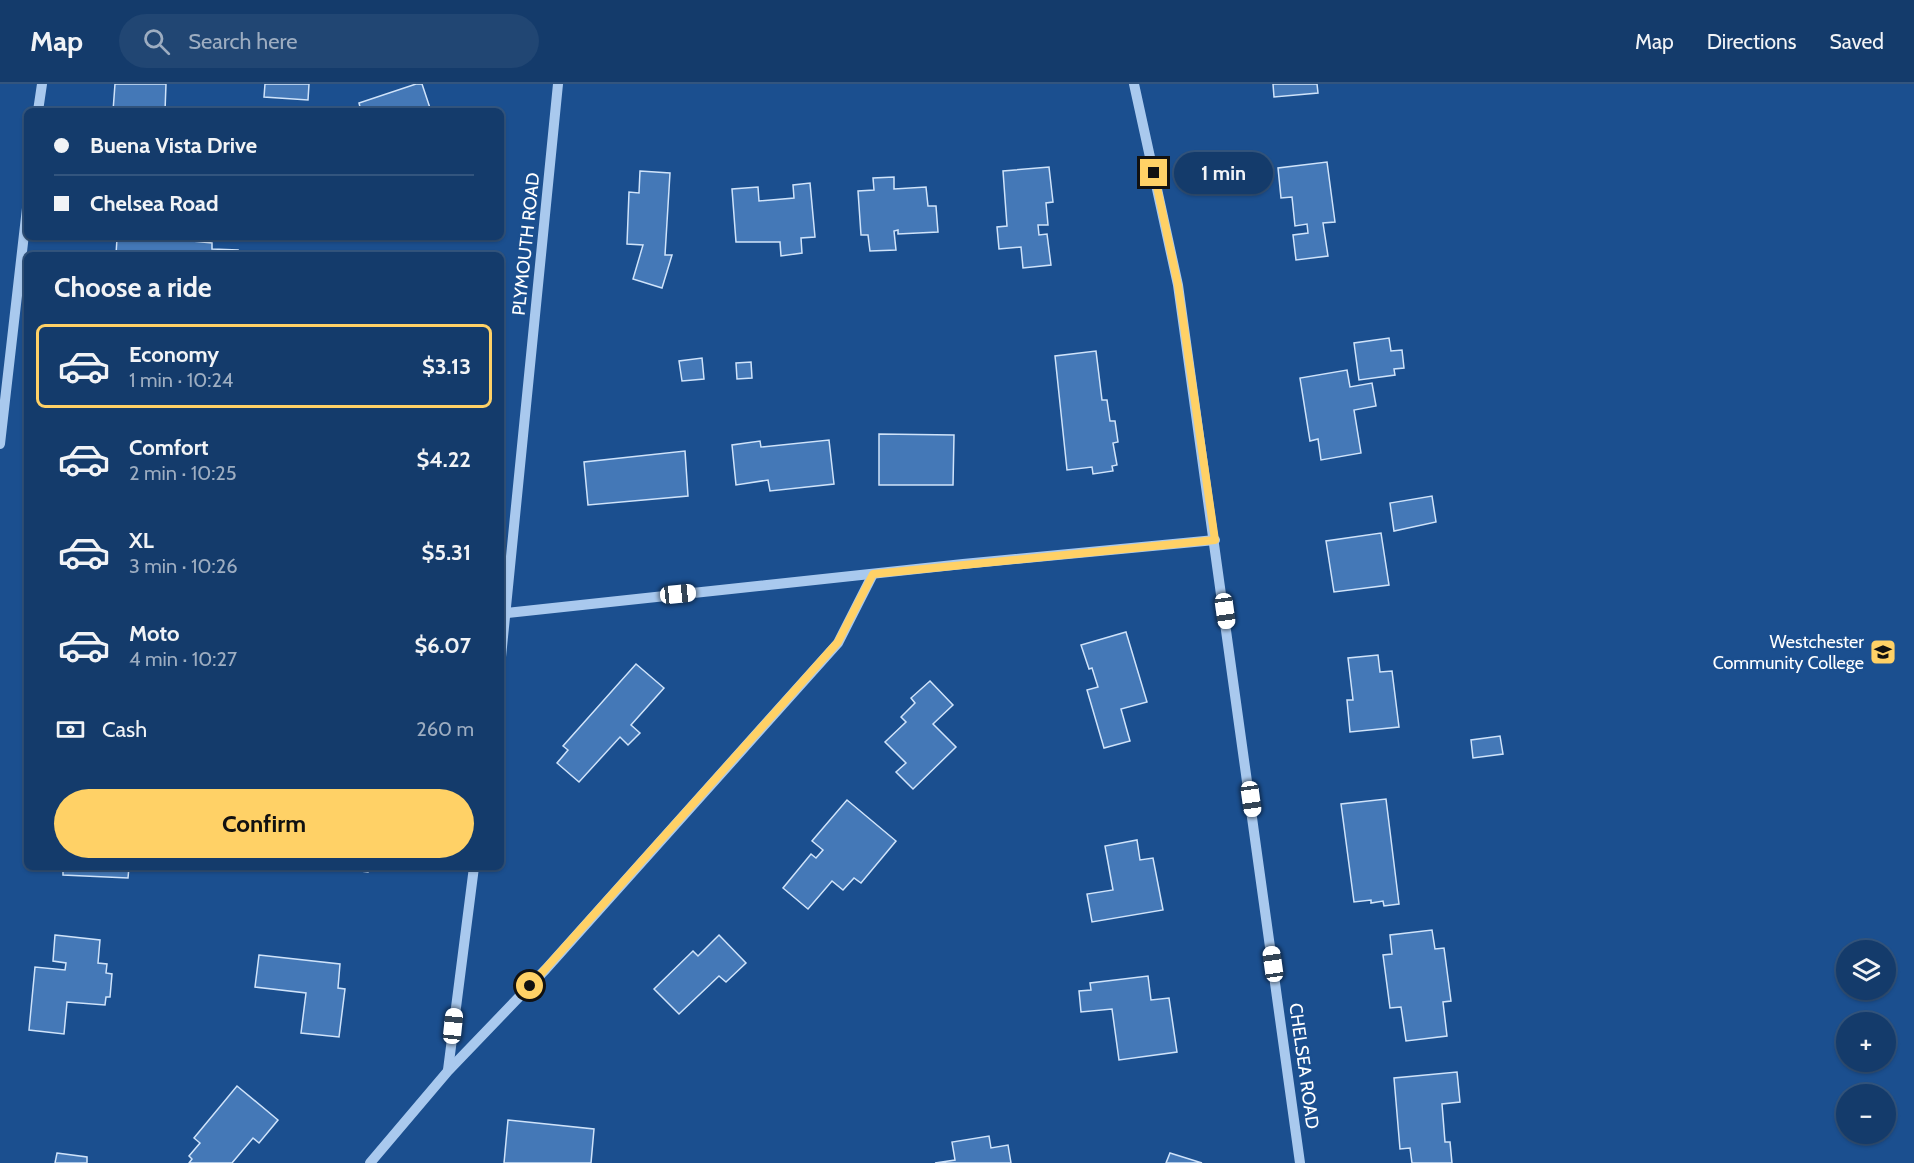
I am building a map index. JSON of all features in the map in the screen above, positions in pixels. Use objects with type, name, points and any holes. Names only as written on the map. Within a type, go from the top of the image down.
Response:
[{"type":"street","points":[[38,108],[42,84]]},
{"type":"street","name":"PLYMOUTH ROAD","points":[[504,635],[558,84]]},
{"type":"street","name":"CHELSEA ROAD","points":[[1134,84],[1178,285],[1300,1163]]},
{"type":"street","points":[[0,444],[24,234]]},
{"type":"street","points":[[507,613],[1215,540]]},
{"type":"street","points":[[370,1163],[448,1071],[546,969],[838,642],[873,574]]},
{"type":"street","points":[[448,1071],[474,870]]},
{"type":"building","points":[[115,84],[166,84],[165,108],[113,108]]},
{"type":"building","points":[[265,84],[309,84],[308,100],[264,97]]},
{"type":"building","points":[[422,84],[430,108],[360,108],[359,103]]},
{"type":"building","points":[[1273,84],[1317,84],[1318,93],[1274,97]]},
{"type":"building","points":[[1327,162],[1335,222],[1323,223],[1328,256],[1296,260],[1293,235],[1308,233],[1307,224],[1295,226],[1292,197],[1281,198],[1278,168]]},
{"type":"building","points":[[1049,167],[1053,202],[1046,203],[1048,225],[1038,225],[1039,235],[1047,234],[1051,265],[1023,268],[1021,247],[999,249],[997,227],[1007,226],[1003,171]]},
{"type":"building","points":[[640,171],[670,173],[665,255],[672,255],[662,288],[633,279],[643,245],[627,244],[629,192],[639,193]]},
{"type":"building","points":[[894,177],[894,189],[926,187],[928,206],[936,206],[938,232],[898,234],[898,230],[894,231],[896,250],[870,251],[868,235],[861,235],[858,191],[874,190],[873,178]]},
{"type":"building","points":[[810,183],[815,237],[801,238],[802,253],[781,256],[780,242],[736,242],[732,189],[758,187],[759,201],[794,198],[793,185]]},
{"type":"building","points":[[117,240],[193,240],[212,243],[212,249],[238,250],[238,252],[116,252]]},
{"type":"building","points":[[1389,338],[1391,351],[1402,350],[1404,368],[1394,369],[1395,375],[1359,380],[1354,343]]},
{"type":"building","points":[[1096,351],[1102,400],[1107,400],[1110,421],[1115,421],[1118,442],[1113,443],[1117,465],[1112,466],[1113,471],[1093,474],[1092,467],[1067,470],[1055,356]]},
{"type":"building","points":[[702,358],[704,379],[682,381],[679,361]]},
{"type":"building","points":[[751,362],[752,378],[737,379],[736,363]]},
{"type":"building","points":[[1347,370],[1350,387],[1372,383],[1376,406],[1354,410],[1361,453],[1321,460],[1318,439],[1310,441],[1300,378]]},
{"type":"building","points":[[879,434],[954,435],[953,485],[879,485]]},
{"type":"building","points":[[829,440],[834,484],[770,491],[768,480],[736,485],[732,445],[760,441],[761,447]]},
{"type":"building","points":[[685,451],[688,496],[588,505],[584,462]]},
{"type":"building","points":[[1432,496],[1436,522],[1394,531],[1390,503]]},
{"type":"building","points":[[1381,533],[1389,585],[1334,592],[1326,541]]},
{"type":"building","points":[[1126,632],[1147,702],[1121,709],[1130,741],[1104,748],[1087,690],[1098,687],[1081,645]]},
{"type":"building","points":[[1378,655],[1380,672],[1392,671],[1399,727],[1350,732],[1347,700],[1353,700],[1348,658]]},
{"type":"building","points":[[636,664],[664,688],[631,725],[640,733],[628,745],[620,737],[579,782],[557,763],[568,750],[563,746]]},
{"type":"building","points":[[930,681],[953,705],[933,724],[956,747],[913,789],[896,772],[906,763],[885,742],[906,722],[901,717],[915,703],[911,698]]},
{"type":"building","points":[[1500,736],[1503,754],[1473,758],[1471,740]]},
{"type":"building","points":[[1386,799],[1399,904],[1384,906],[1383,901],[1371,903],[1371,900],[1354,902],[1341,804]]},
{"type":"building","points":[[847,800],[896,841],[861,883],[854,878],[843,890],[832,881],[808,909],[783,888],[811,854],[816,858],[823,850],[812,841]]},
{"type":"building","points":[[1137,840],[1140,860],[1153,858],[1163,910],[1092,922],[1087,894],[1113,890],[1105,846]]},
{"type":"building","points":[[63,870],[129,870],[128,878],[63,875]]},
{"type":"building","points":[[1432,930],[1435,949],[1444,948],[1451,1001],[1443,1002],[1447,1036],[1406,1041],[1401,1007],[1390,1008],[1383,955],[1392,954],[1390,935]]},
{"type":"building","points":[[55,935],[100,940],[98,963],[107,964],[106,973],[112,974],[110,997],[106,997],[105,1005],[67,1002],[64,1034],[29,1030],[35,967],[65,970],[66,963],[53,961]]},
{"type":"building","points":[[719,935],[746,963],[726,982],[719,976],[679,1014],[654,989],[693,951],[698,956]]},
{"type":"building","points":[[259,955],[340,964],[338,988],[345,989],[339,1037],[301,1033],[306,993],[255,987]]},
{"type":"building","points":[[1148,976],[1151,1000],[1169,998],[1177,1052],[1119,1060],[1112,1009],[1081,1012],[1079,991],[1091,990],[1090,983]]},
{"type":"building","points":[[1457,1072],[1460,1102],[1442,1104],[1445,1142],[1450,1142],[1452,1163],[1412,1163],[1410,1148],[1400,1149],[1394,1078]]},
{"type":"building","points":[[237,1086],[278,1120],[259,1143],[253,1138],[232,1163],[189,1163],[192,1159],[189,1156],[200,1143],[194,1138]]},
{"type":"building","points":[[508,1120],[594,1129],[591,1163],[504,1163]]},
{"type":"building","points":[[989,1136],[991,1148],[1008,1145],[1011,1163],[935,1163],[955,1160],[952,1142]]},
{"type":"building","points":[[57,1153],[87,1157],[87,1163],[55,1163]]},
{"type":"building","points":[[1170,1153],[1202,1163],[1166,1163]]},
{"type":"place","name":"Westchester Community College","points":[[1883,652]]},
{"type":"route","points":[[530,986],[838,642],[873,574],[1215,540],[1178,285],[1154,173]]}]
